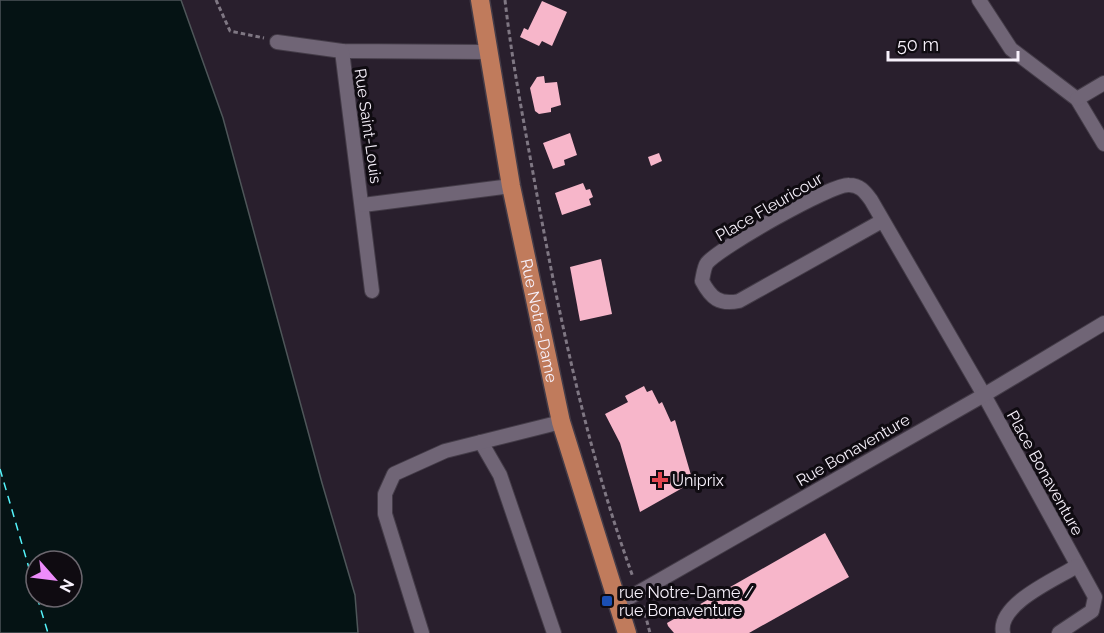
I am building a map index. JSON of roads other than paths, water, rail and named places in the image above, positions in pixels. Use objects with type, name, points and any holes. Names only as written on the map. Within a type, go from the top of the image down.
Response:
[{"type":"main road","name":"Rue Notre-Dame","points":[[480,0],[511,186],[561,422],[627,633]]},
{"type":"street","points":[[979,0],[1011,49],[1077,99],[1104,144]]},
{"type":"street","points":[[277,42],[342,51],[488,52]]},
{"type":"street","name":"Rue Saint-Louis","points":[[342,51],[372,291]]},
{"type":"street","points":[[1077,99],[1104,83]]},
{"type":"street","name":"Place Fleuricour","points":[[882,221],[739,301],[727,304],[715,300],[702,281],[706,264],[723,251],[829,189],[849,185],[863,189],[882,221],[984,395]]},
{"type":"street","name":"Rue Saint-Louis","points":[[363,205],[511,186]]},
{"type":"street","name":"Rue Bonaventure","points":[[618,604],[984,395],[1104,323]]},
{"type":"street","name":"Place Bonaventure","points":[[984,395],[1095,597],[1092,611],[1059,633]]},
{"type":"street","points":[[422,633],[385,514],[385,494],[394,474],[445,451],[561,422]]},
{"type":"street","points":[[481,442],[500,475],[554,633]]},
{"type":"street","points":[[1003,633],[1004,617],[1012,606],[1077,566]]},
{"type":"place","name":"Uniprix","points":[[660,480]]},
{"type":"place","name":"rue Notre-Dame / rue Bonaventure","points":[[607,601]]}]
